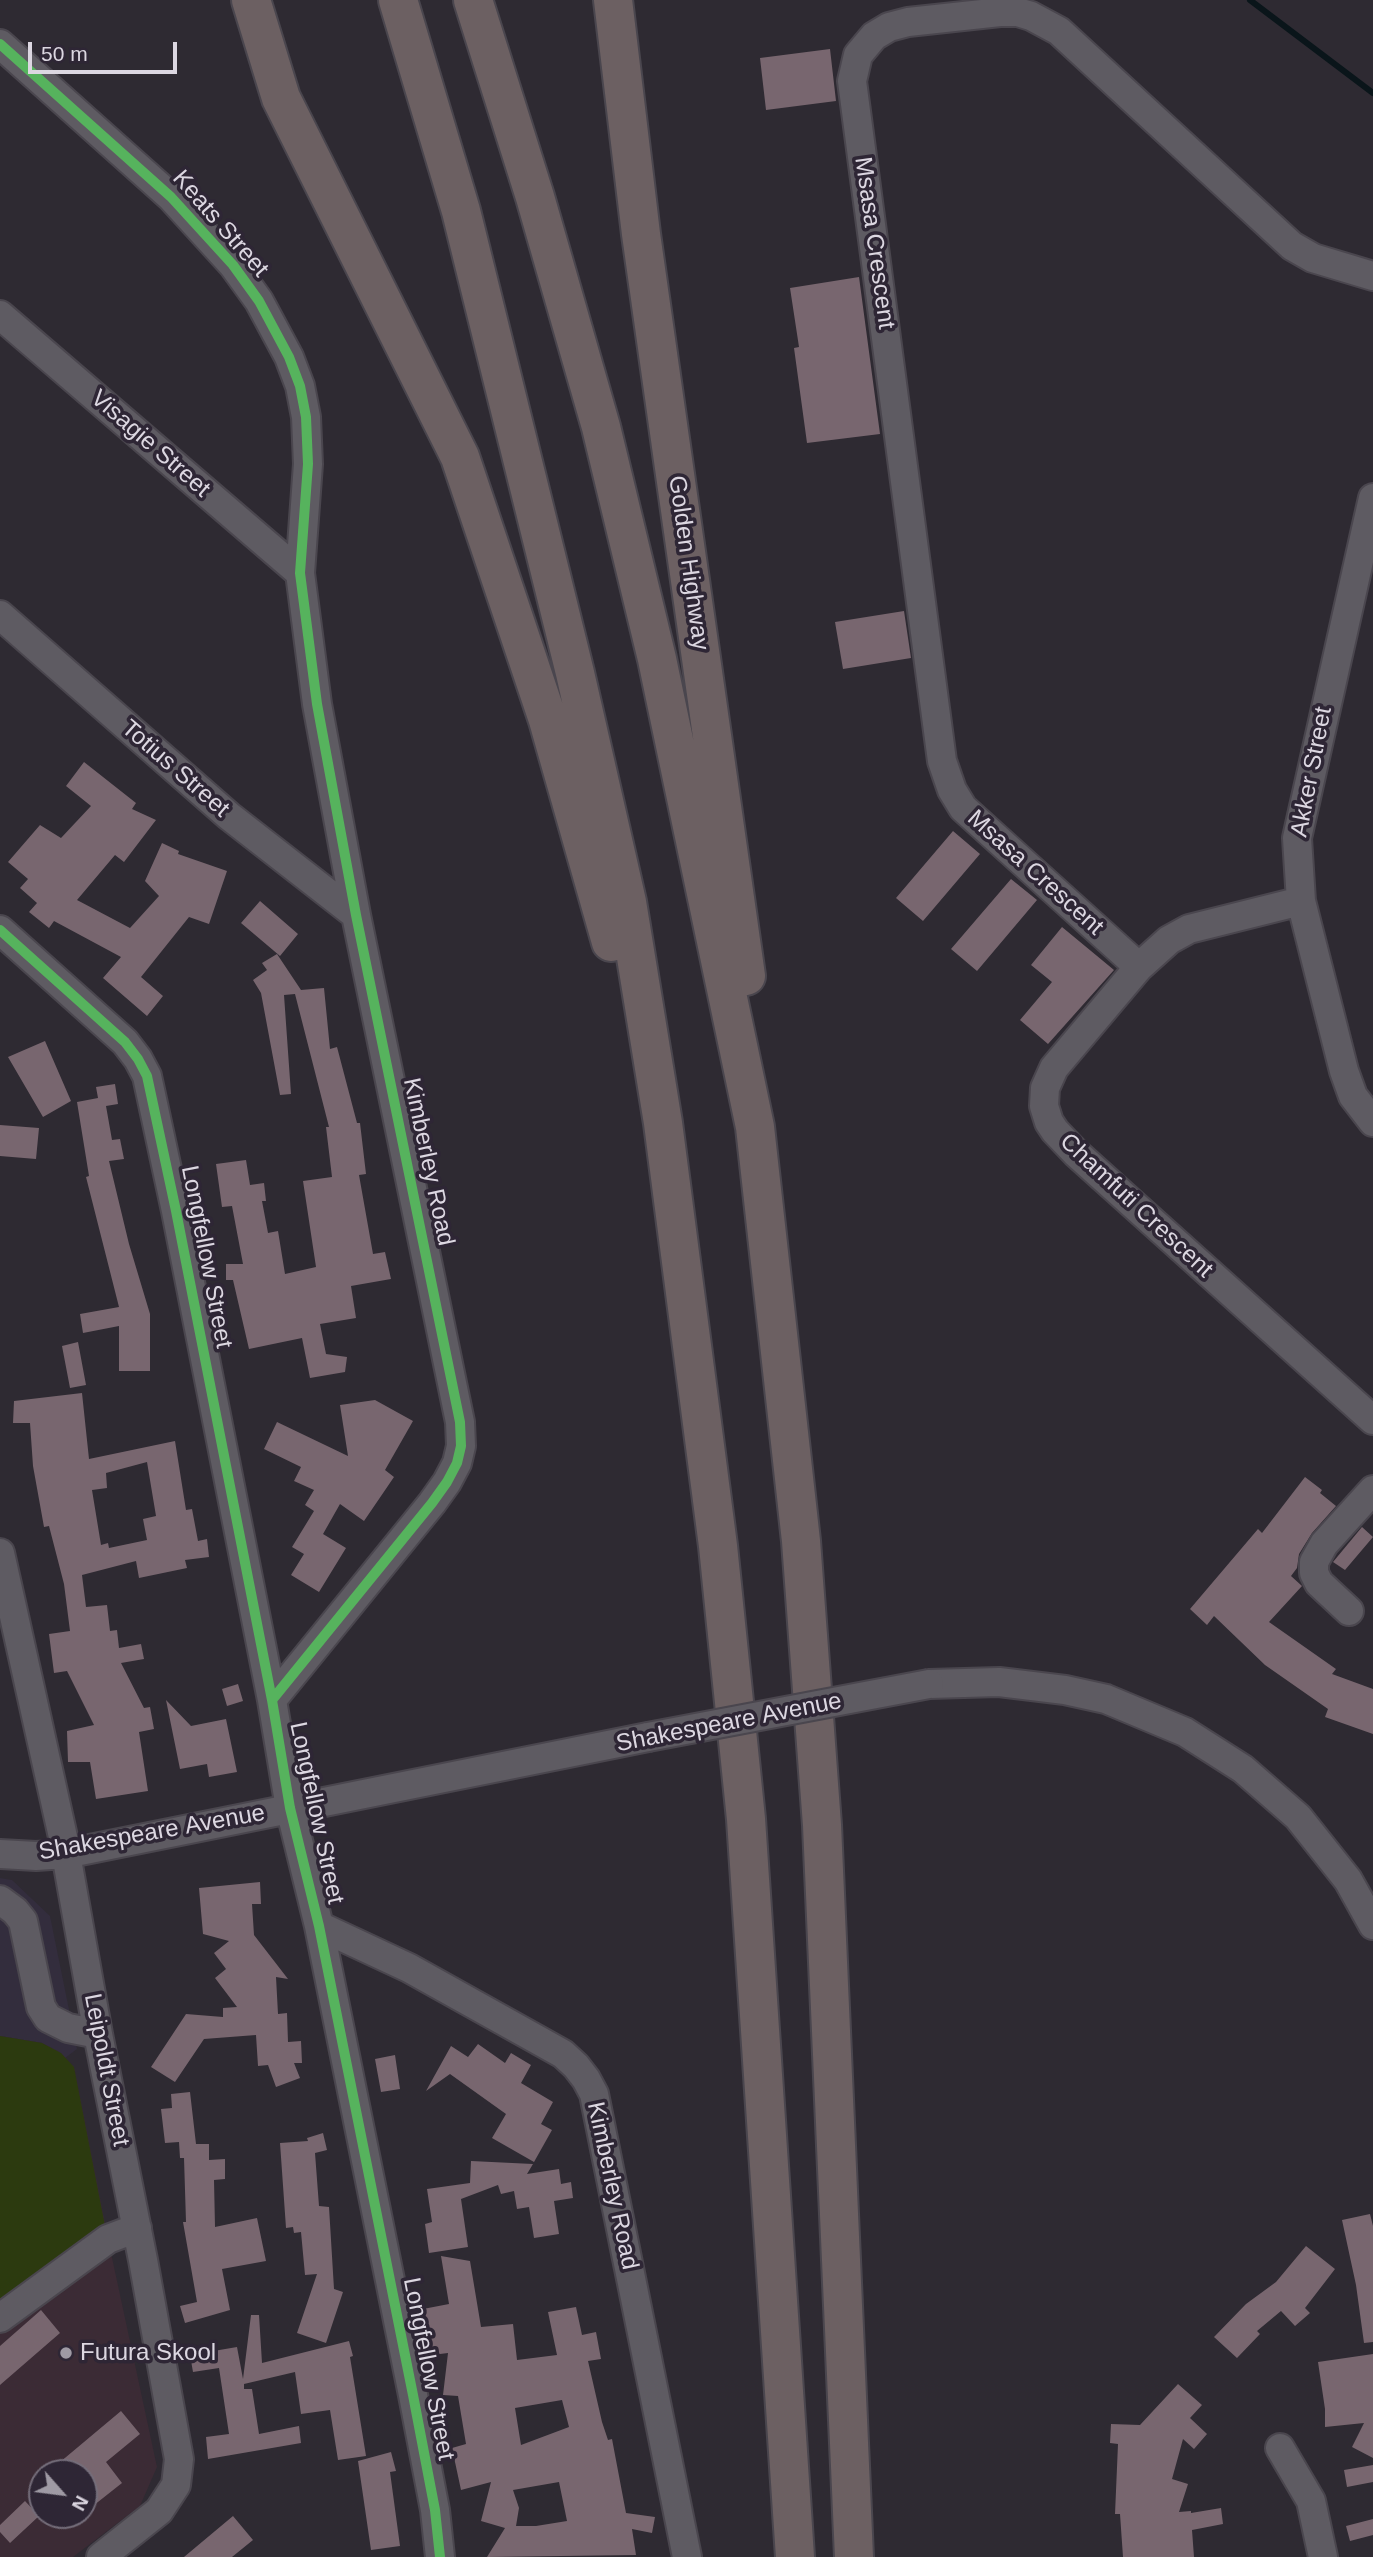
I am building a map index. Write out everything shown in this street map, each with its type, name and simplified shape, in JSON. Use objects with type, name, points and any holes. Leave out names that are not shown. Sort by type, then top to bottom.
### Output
[{"type":"highway","points":[[251,0],[281,98],[460,457],[548,720],[663,1123]]},
{"type":"highway","points":[[398,0],[461,211],[575,673],[627,902],[663,1123],[718,1546],[744,1806],[795,2557]]},
{"type":"highway","points":[[473,0],[535,197],[601,427],[657,659],[755,1127],[801,1541],[821,1812],[854,2557]]},
{"type":"highway","name":"Golden Highway","points":[[613,0],[641,234],[746,965],[755,1127]]},
{"type":"street","name":"Msasa Crescent","points":[[1139,967],[963,808],[952,790],[946,771],[852,81],[858,55],[874,36],[889,27],[908,22],[1000,12],[1018,12],[1031,16],[1059,31],[1292,246],[1313,258],[1373,276]]},
{"type":"street","name":"Keats Street","points":[[0,44],[171,197],[233,265],[259,301],[289,356],[300,386],[306,417],[308,464],[300,573]]},
{"type":"street","name":"Visagie Street","points":[[0,315],[300,573]]},
{"type":"street","name":"Akker Street","points":[[1373,498],[1297,838],[1301,901],[1348,1085],[1358,1104],[1373,1122]]},
{"type":"street","name":"Kimberley Road","points":[[272,1700],[432,1503],[452,1473],[461,1446],[460,1422],[356,915],[317,704],[300,573]]},
{"type":"street","name":"Totius Street","points":[[0,615],[229,816],[356,915]]},
{"type":"street","name":"Chamfuti Crescent","points":[[1301,901],[1189,929],[1170,940],[1139,967],[1054,1068],[1048,1078],[1044,1106],[1049,1122],[1076,1153],[1373,1420]]},
{"type":"street","name":"Longfellow Street","points":[[0,930],[125,1042],[147,1076],[272,1700],[289,1808],[319,1926],[413,2395],[435,2510],[440,2557]]},
{"type":"street","points":[[1349,1611],[1319,1583],[1314,1573],[1314,1562],[1324,1544],[1373,1490]]},
{"type":"street","name":"Leipoldt Street","points":[[0,1553],[64,1837],[98,2034],[177,2438],[179,2473],[170,2497],[159,2511],[101,2557]]},
{"type":"street","name":"Shakespeare Avenue","points":[[0,1854],[65,1854],[929,1684],[992,1681],[1065,1690],[1117,1703],[1194,1736],[1243,1769],[1298,1817],[1348,1880],[1373,1925]]},
{"type":"street","points":[[0,1900],[23,1921],[41,2007],[48,2018],[68,2028],[98,2034]]},
{"type":"street","name":"Kimberley Road","points":[[319,1926],[410,1968],[563,2054],[586,2079],[594,2094],[687,2557]]},
{"type":"street","points":[[0,2318],[107,2239],[137,2228]]},
{"type":"street","points":[[1280,2448],[1311,2501],[1323,2557]]},
{"type":"shaded area","points":[[0,1878],[12,1880],[50,1916],[77,2049],[65,2058],[42,2043],[0,2036]]},
{"type":"shaded area","name":"Futura Skool","points":[[0,2036],[42,2043],[61,2053],[74,2067],[157,2467],[140,2506],[73,2557],[0,2557]]},
{"type":"green space","points":[[0,2036],[42,2043],[61,2053],[74,2067],[106,2231],[0,2308]]},
{"type":"building","points":[[830,49],[836,101],[766,110],[760,58]]},
{"type":"building","points":[[859,277],[880,434],[807,443],[794,348],[799,347],[790,288]]},
{"type":"building","points":[[904,611],[911,658],[843,669],[835,622]]},
{"type":"building","points":[[84,762],[136,803],[132,809],[156,820],[124,862],[115,855],[77,900],[130,928],[159,896],[145,881],[162,843],[179,851],[178,854],[227,871],[209,924],[189,917],[141,977],[163,996],[147,1016],[103,978],[121,957],[54,921],[49,928],[29,912],[37,903],[20,888],[28,879],[8,862],[40,825],[61,838],[91,806],[66,786]]},
{"type":"building","points":[[953,831],[980,854],[923,921],[896,898]]},
{"type":"building","points":[[1011,879],[1037,900],[977,971],[951,949]]},
{"type":"building","points":[[260,901],[298,934],[280,956],[241,923]]},
{"type":"building","points":[[1062,927],[1114,970],[1048,1044],[1020,1020],[1052,982],[1031,965]]},
{"type":"building","points":[[277,954],[301,990],[324,988],[330,1049],[337,1047],[357,1123],[360,1123],[366,1174],[359,1175],[373,1254],[385,1252],[391,1279],[351,1286],[356,1318],[320,1324],[326,1354],[347,1357],[345,1372],[310,1378],[302,1338],[249,1349],[233,1280],[226,1280],[226,1264],[243,1264],[232,1206],[222,1207],[216,1164],[246,1160],[250,1185],[264,1183],[266,1201],[262,1201],[268,1233],[278,1231],[285,1274],[316,1267],[303,1181],[332,1177],[326,1127],[329,1127],[295,994],[284,995],[291,1094],[280,1095],[261,993],[253,980],[267,970],[262,963]]},
{"type":"building","points":[[45,1041],[71,1101],[43,1117],[8,1057]]},
{"type":"building","points":[[115,1084],[118,1104],[106,1106],[112,1140],[120,1139],[124,1159],[109,1161],[129,1244],[150,1314],[150,1371],[119,1371],[119,1326],[83,1333],[80,1314],[119,1307],[86,1177],[89,1176],[77,1102],[98,1098],[96,1087]]},
{"type":"building","points":[[0,1125],[39,1128],[36,1159],[0,1156]]},
{"type":"building","points":[[78,1342],[86,1385],[70,1388],[62,1346]]},
{"type":"building","points":[[82,1393],[89,1459],[175,1441],[186,1510],[192,1509],[198,1541],[207,1539],[209,1557],[185,1560],[187,1568],[139,1578],[136,1561],[82,1575],[86,1607],[107,1605],[110,1631],[117,1630],[119,1648],[141,1644],[144,1659],[121,1663],[144,1708],[150,1707],[154,1729],[139,1732],[148,1791],[96,1799],[90,1762],[68,1762],[67,1731],[94,1725],[67,1671],[54,1673],[49,1634],[70,1631],[64,1584],[49,1526],[44,1527],[33,1466],[30,1423],[13,1423],[14,1401]],"holes":[[[147,1462],[156,1516],[143,1519],[147,1540],[109,1548],[108,1543],[101,1545],[92,1490],[107,1488],[106,1473]]]},
{"type":"building","points":[[375,1400],[413,1421],[385,1470],[394,1477],[364,1521],[340,1504],[323,1534],[346,1548],[319,1592],[291,1575],[304,1554],[292,1547],[314,1511],[305,1505],[314,1490],[294,1481],[301,1467],[264,1449],[277,1422],[348,1456],[340,1405]]},
{"type":"building","points":[[1305,1477],[1322,1490],[1320,1493],[1336,1506],[1312,1533],[1299,1554],[1297,1568],[1291,1576],[1302,1586],[1269,1622],[1336,1669],[1332,1674],[1373,1689],[1373,1734],[1325,1717],[1328,1709],[1265,1665],[1214,1616],[1207,1625],[1190,1609],[1258,1529],[1262,1533]]},
{"type":"building","points":[[1362,1527],[1373,1537],[1345,1570],[1333,1562]]},
{"type":"building","points":[[238,1684],[243,1701],[227,1706],[222,1689]]},
{"type":"building","points":[[166,1700],[191,1726],[226,1719],[237,1772],[209,1777],[207,1764],[180,1769]]},
{"type":"building","points":[[260,1882],[261,1904],[252,1904],[254,1935],[288,1979],[276,1977],[278,2014],[287,2013],[288,2042],[301,2041],[302,2063],[294,2063],[300,2078],[276,2087],[268,2065],[258,2066],[256,2035],[204,2039],[175,2082],[151,2067],[186,2014],[223,2017],[223,2008],[237,2007],[215,1978],[226,1969],[214,1953],[229,1941],[203,1934],[199,1888]]},
{"type":"building","points":[[478,2044],[505,2063],[511,2053],[531,2065],[521,2083],[553,2102],[541,2124],[552,2130],[534,2162],[492,2138],[506,2114],[450,2074],[426,2091],[451,2046],[468,2057]]},
{"type":"building","points":[[395,2055],[400,2089],[381,2092],[375,2059]]},
{"type":"building","points":[[190,2092],[196,2144],[209,2144],[209,2160],[225,2159],[225,2179],[214,2180],[215,2227],[257,2218],[266,2261],[222,2269],[230,2310],[185,2323],[180,2306],[197,2302],[183,2222],[186,2222],[184,2158],[180,2158],[179,2142],[165,2143],[161,2109],[172,2108],[171,2094]]},
{"type":"building","points":[[323,2133],[327,2150],[315,2153],[319,2206],[329,2207],[334,2289],[343,2292],[326,2343],[297,2333],[317,2274],[305,2275],[301,2232],[294,2233],[293,2227],[286,2228],[280,2143],[308,2141],[307,2138]]},
{"type":"building","points":[[471,2161],[533,2164],[527,2174],[559,2169],[561,2184],[571,2182],[573,2198],[554,2201],[559,2234],[534,2238],[529,2207],[517,2209],[514,2191],[501,2194],[498,2185],[461,2199],[468,2247],[429,2253],[425,2224],[432,2222],[427,2189],[470,2183]]},
{"type":"building","points":[[1370,2214],[1373,2226],[1373,2342],[1364,2343],[1356,2285],[1342,2220]]},
{"type":"building","points":[[1306,2246],[1335,2269],[1305,2308],[1310,2313],[1295,2326],[1281,2311],[1257,2331],[1260,2334],[1237,2358],[1214,2337],[1246,2304],[1276,2282]]},
{"type":"building","points":[[441,2256],[470,2261],[481,2327],[513,2324],[517,2360],[557,2355],[548,2312],[576,2307],[582,2335],[596,2332],[601,2359],[588,2361],[602,2422],[608,2440],[612,2439],[626,2513],[655,2517],[652,2533],[632,2529],[636,2555],[487,2557],[505,2528],[481,2521],[491,2482],[461,2490],[452,2448],[466,2444],[458,2396],[443,2395],[448,2353],[432,2355],[423,2309],[449,2304]],"holes":[[[562,2400],[569,2427],[521,2445],[515,2408]],[[559,2482],[567,2521],[516,2526],[519,2508],[513,2490]]]},
{"type":"building","points":[[41,2310],[60,2333],[0,2385],[0,2346]]},
{"type":"building","points":[[251,2315],[259,2315],[262,2363],[349,2341],[366,2456],[338,2460],[330,2410],[301,2414],[295,2372],[244,2384],[244,2389],[252,2389],[259,2434],[299,2426],[301,2443],[208,2459],[206,2437],[229,2434],[219,2368],[193,2372],[190,2355],[237,2347],[243,2379]]},
{"type":"building","points":[[1373,2354],[1373,2458],[1352,2447],[1364,2423],[1325,2427],[1318,2362]]},
{"type":"building","points":[[1178,2384],[1202,2405],[1190,2418],[1207,2434],[1194,2449],[1183,2439],[1172,2479],[1188,2484],[1179,2512],[1191,2513],[1221,2508],[1223,2524],[1192,2530],[1194,2557],[1123,2557],[1120,2514],[1115,2514],[1118,2444],[1110,2443],[1111,2424],[1140,2425]]},
{"type":"building","points":[[121,2411],[140,2434],[106,2462],[122,2483],[98,2502],[98,2459],[64,2459]]},
{"type":"building","points":[[391,2452],[396,2471],[390,2472],[400,2546],[371,2550],[358,2461]]},
{"type":"building","points":[[1373,2465],[1373,2482],[1347,2487],[1344,2470]]},
{"type":"building","points":[[25,2501],[28,2504],[28,2526],[10,2543],[0,2532],[0,2525]]},
{"type":"building","points":[[233,2516],[253,2540],[232,2557],[184,2557]]},
{"type":"building","points":[[1373,2519],[1373,2535],[1350,2541],[1346,2526]]},
{"type":"waterway","points":[[1250,0],[1373,93]]},
{"type":"cycle path","points":[[0,44],[171,197],[233,265],[259,301],[289,357],[300,386],[306,417],[308,464],[300,573],[317,704],[356,915],[460,1422],[461,1446],[457,1463],[432,1503],[272,1700]]},
{"type":"cycle path","points":[[0,930],[125,1042],[147,1076],[272,1700],[290,1808],[319,1926],[413,2395],[435,2510],[440,2557]]},
{"type":"place","name":"Futura Skool","points":[[66,2353]]}]
